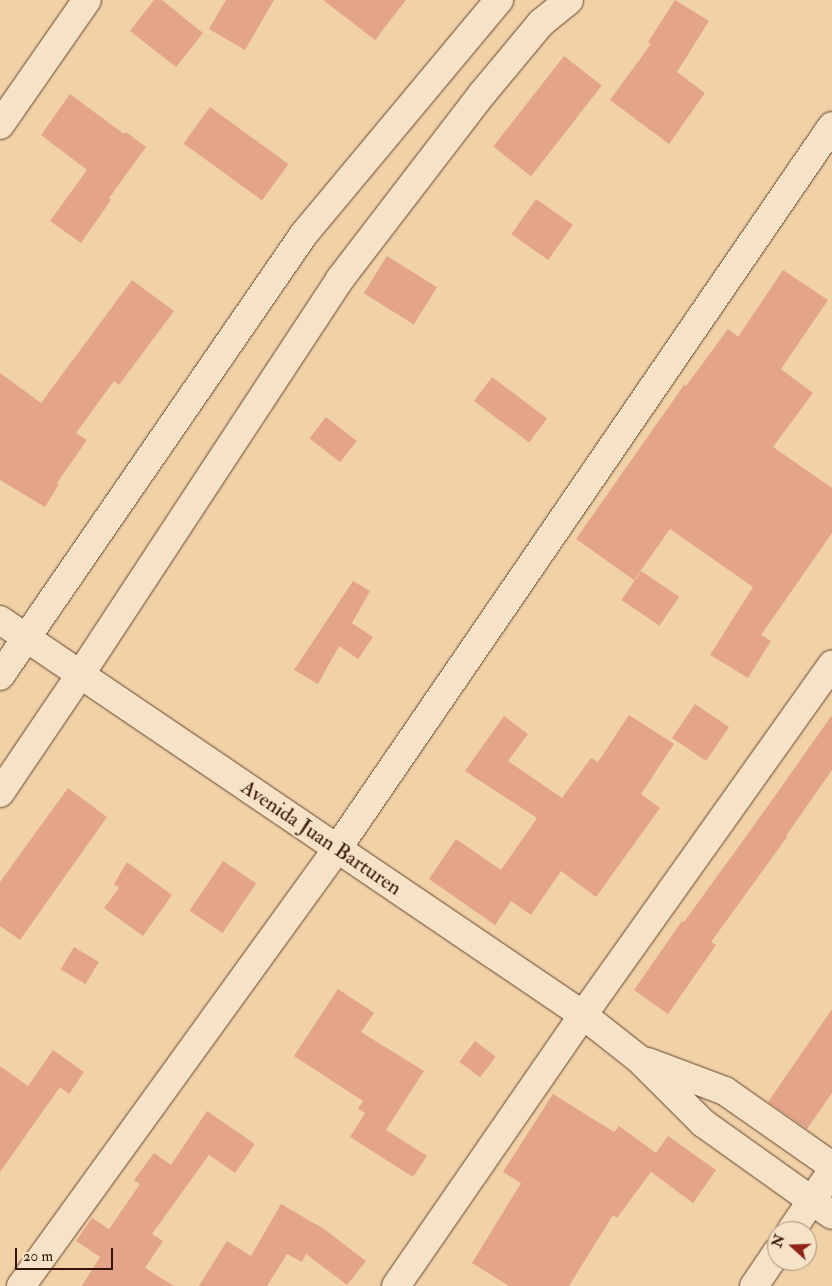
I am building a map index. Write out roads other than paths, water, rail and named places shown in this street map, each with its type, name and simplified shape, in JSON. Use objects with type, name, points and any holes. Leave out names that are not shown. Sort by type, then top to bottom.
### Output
[{"type":"street","points":[[0,125],[88,0]]},
{"type":"street","points":[[0,676],[304,234],[499,0]]},
{"type":"street","points":[[0,793],[340,280],[482,94],[542,22],[569,0]]},
{"type":"street","points":[[21,1286],[336,849],[832,126]]},
{"type":"street","name":"Avenida Juan Barturen","points":[[0,620],[583,1015],[639,1059],[703,1123],[822,1208]]},
{"type":"street","points":[[396,1286],[583,1015],[832,665]]},
{"type":"street","name":"Avenida Juan Barturen","points":[[639,1059],[725,1091],[832,1166]]},
{"type":"street","points":[[804,1221],[822,1208],[832,1171]]},
{"type":"street","points":[[754,1286],[767,1267]]}]
